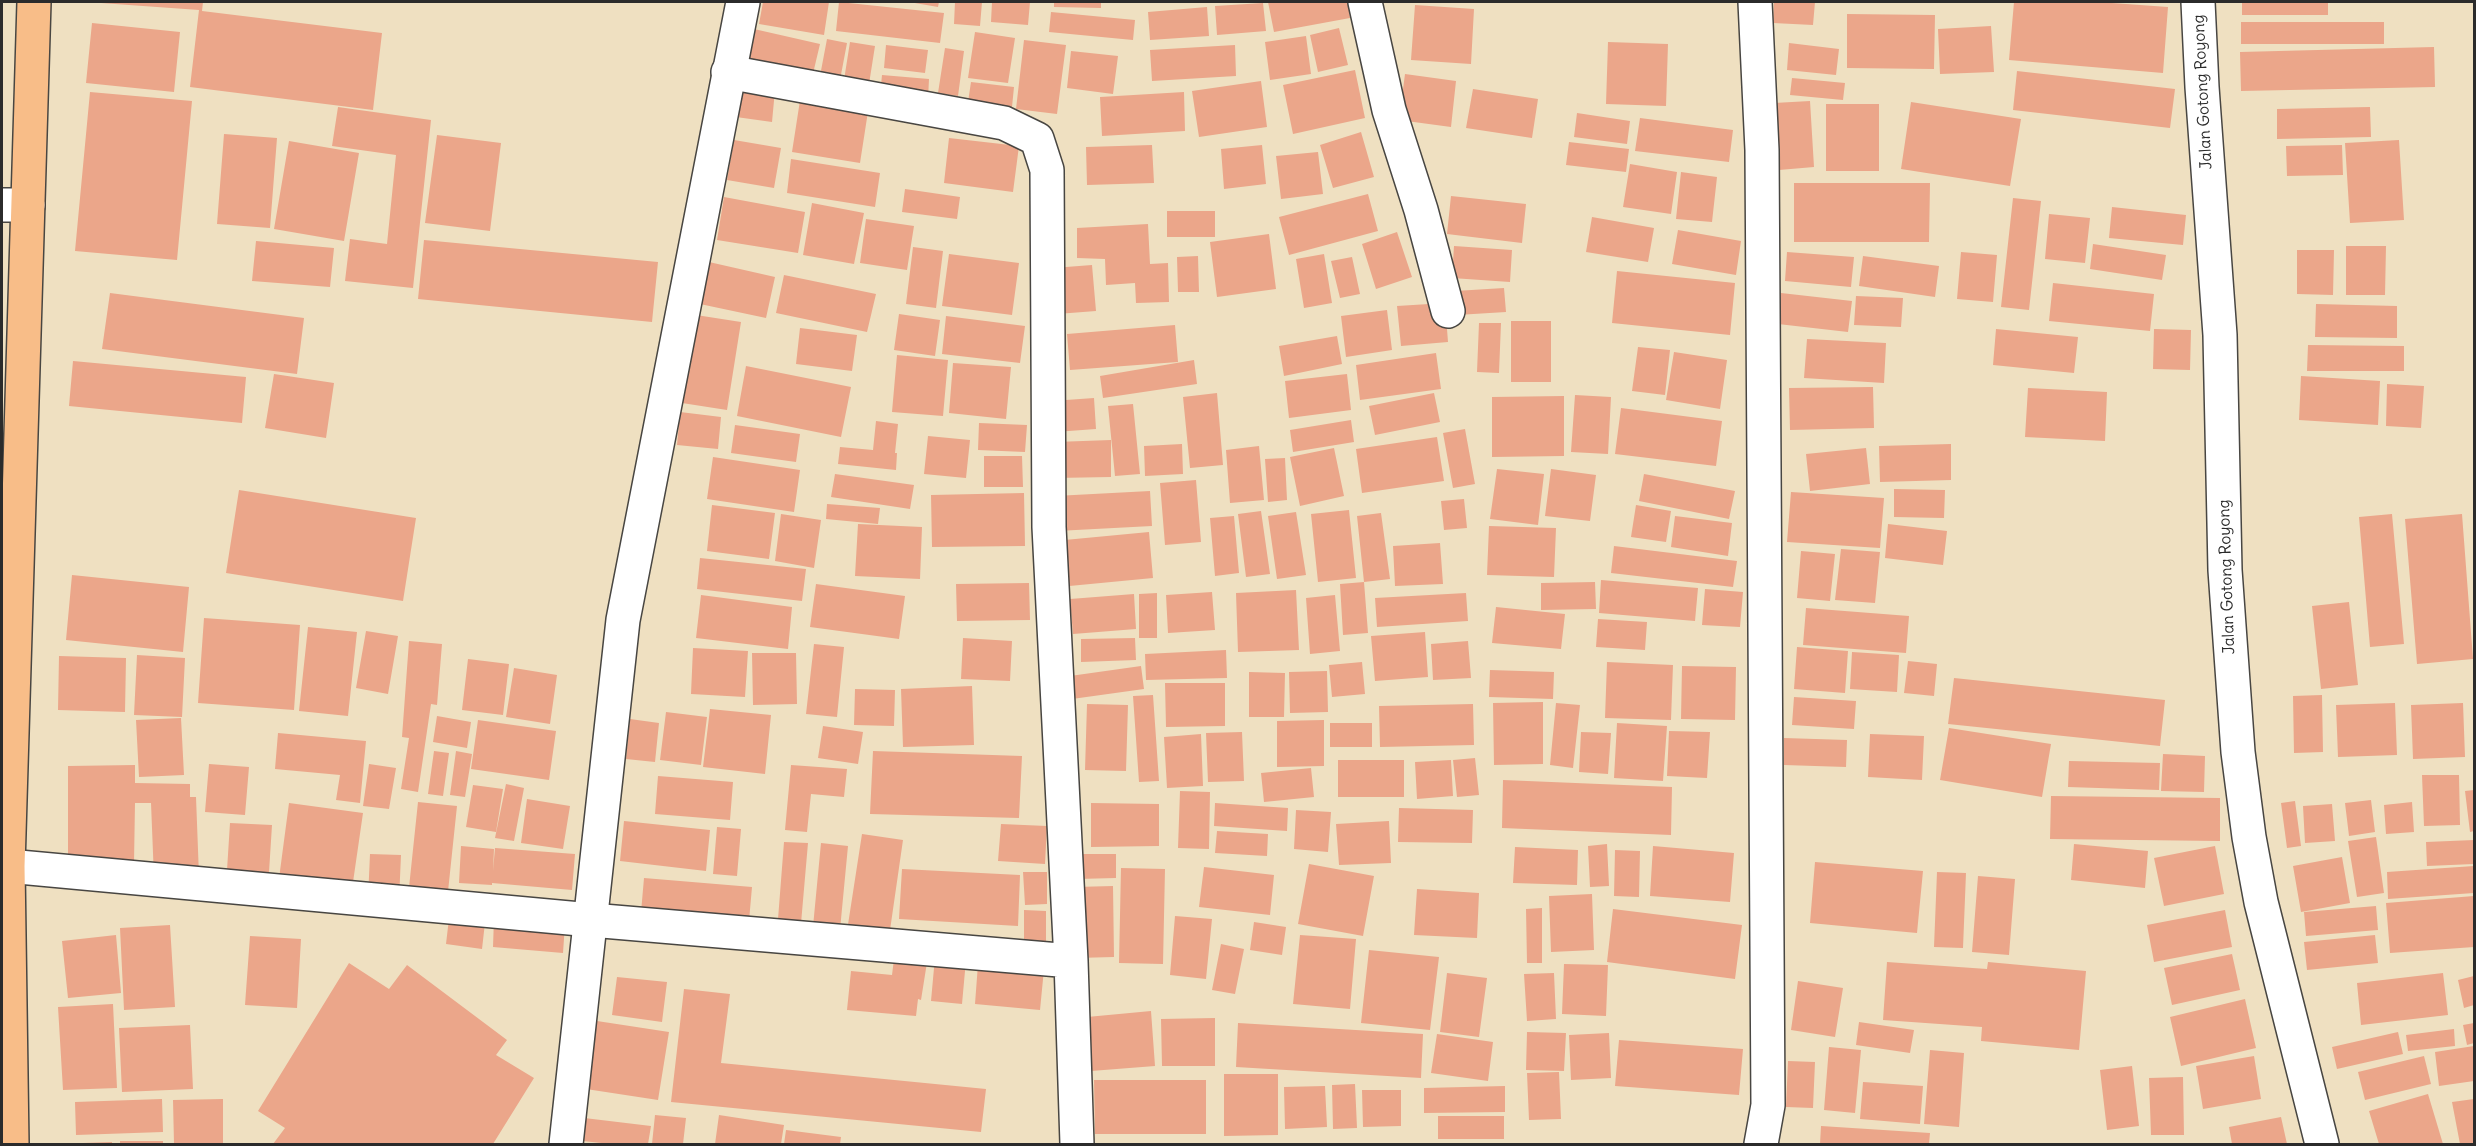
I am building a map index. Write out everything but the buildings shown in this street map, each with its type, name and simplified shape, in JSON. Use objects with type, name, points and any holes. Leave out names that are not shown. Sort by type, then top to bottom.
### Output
[{"type":"highway","points":[[12,1144],[5,868],[14,205],[34,2]]},
{"type":"street","points":[[566,1144],[591,921],[606,758],[623,620],[743,2]]},
{"type":"street","points":[[1365,2],[1389,110],[1421,210],[1448,311]]},
{"type":"street","points":[[1755,2],[1762,150],[1768,1105],[1761,1144]]},
{"type":"street","name":"Jalan Gotong Royong","points":[[2199,2],[2202,87],[2220,335],[2225,570],[2238,752],[2249,837],[2261,902],[2322,1144]]},
{"type":"street","points":[[728,72],[1004,123],[1037,139],[1047,170],[1049,526],[1071,961],[1077,1144]]},
{"type":"street","points":[[5,868],[591,921],[1071,961]]}]
